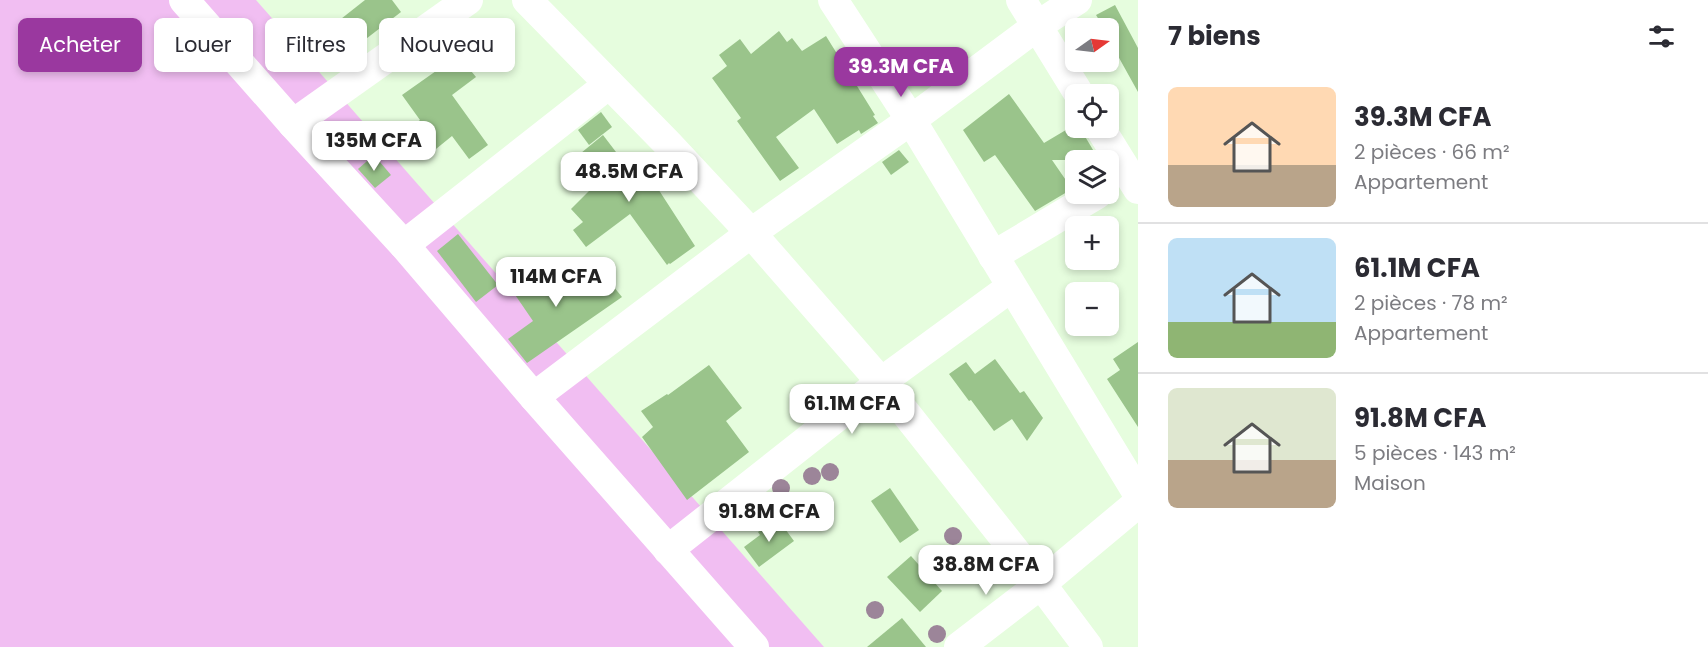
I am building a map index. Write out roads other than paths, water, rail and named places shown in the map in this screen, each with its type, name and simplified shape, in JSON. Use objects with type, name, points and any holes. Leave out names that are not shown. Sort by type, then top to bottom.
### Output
[{"type":"street","points":[[184,0],[404,245],[754,647]]},
{"type":"street","points":[[293,124],[433,9],[468,0]]},
{"type":"street","points":[[527,0],[668,144],[751,233],[881,382],[1088,647]]},
{"type":"street","points":[[832,0],[911,120],[1138,494]]},
{"type":"street","points":[[1021,0],[1074,84]]},
{"type":"street","points":[[534,397],[751,233],[1077,0]]},
{"type":"street","points":[[404,245],[609,84]]},
{"type":"street","points":[[1105,138],[1128,179]]},
{"type":"street","points":[[993,256],[1080,204]]},
{"type":"street","points":[[668,550],[881,382],[1011,287]]},
{"type":"street","points":[[959,647],[1041,584],[1138,503]]}]
